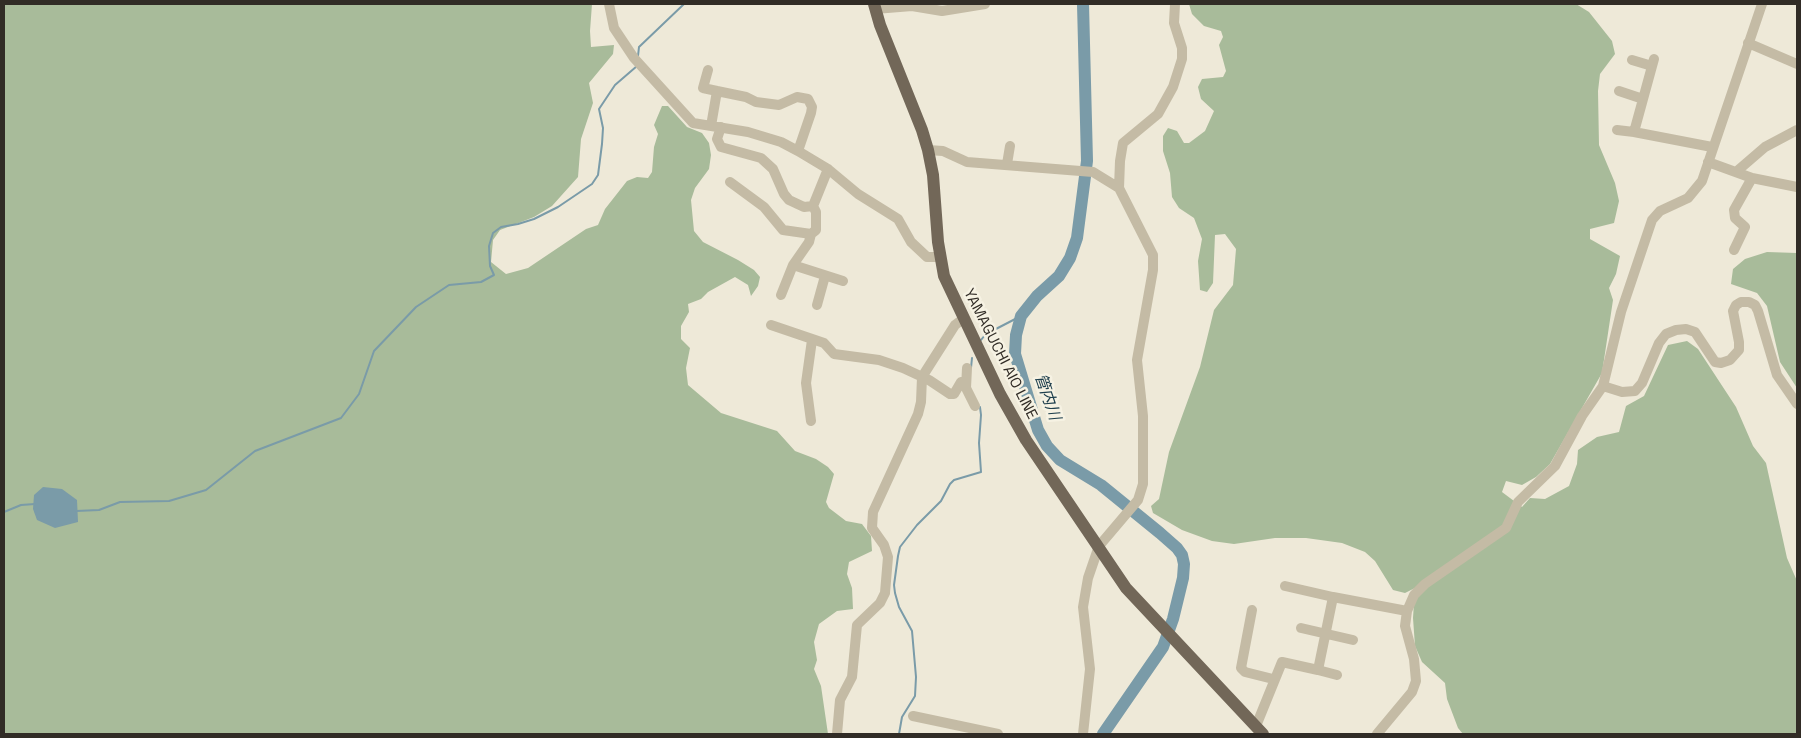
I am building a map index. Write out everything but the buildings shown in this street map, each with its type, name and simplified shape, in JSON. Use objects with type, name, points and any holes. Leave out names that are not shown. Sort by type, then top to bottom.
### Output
[{"type":"main road","name":"YAMAGUCHI AIO LINE","points":[[875,7],[928,150],[933,175],[940,257],[944,276],[963,319],[1026,440],[1126,588],[1259,730]]},
{"type":"street","points":[[609,4],[614,28],[634,58],[693,122],[771,139],[798,151],[828,169],[858,194],[898,219],[918,250],[926,257],[940,257]]},
{"type":"street","points":[[875,7],[921,6],[942,12],[985,4]]},
{"type":"street","points":[[1083,734],[1090,669],[1083,606],[1090,569],[1099,546],[1141,495],[1143,484],[1143,416],[1137,360],[1154,270],[1152,255],[1119,188],[1120,161],[1123,142],[1158,114],[1173,87],[1179,69],[1182,48],[1174,23],[1175,4]]},
{"type":"street","points":[[1377,734],[1412,692],[1416,681],[1414,659],[1405,626],[1407,611],[1414,594],[1425,584],[1506,528],[1518,502],[1555,466],[1582,416],[1603,386],[1621,312],[1652,220],[1660,211],[1688,198],[1702,181],[1762,4]]},
{"type":"street","points":[[1748,43],[1797,64]]},
{"type":"street","points":[[1632,60],[1653,62],[1634,132]]},
{"type":"street","points":[[708,70],[703,88],[746,97],[756,102],[779,105],[797,97],[808,99],[812,107],[798,151]]},
{"type":"street","points":[[717,91],[716,127],[717,139],[721,147],[761,158],[773,169],[784,194],[789,200],[804,207],[813,206]]},
{"type":"street","points":[[1619,91],[1643,98]]},
{"type":"street","points":[[1617,130],[1712,147]]},
{"type":"street","points":[[1736,172],[1765,147],[1797,130]]},
{"type":"street","points":[[1008,164],[1010,146]]},
{"type":"street","points":[[928,150],[943,151],[967,162],[1093,172],[1119,188]]},
{"type":"street","points":[[1708,162],[1752,178],[1797,187]]},
{"type":"street","points":[[781,295],[793,265],[809,242],[811,234],[816,230],[816,212],[813,206],[828,169]]},
{"type":"street","points":[[1734,250],[1745,227],[1735,218],[1734,210],[1752,178]]},
{"type":"street","points":[[730,182],[764,207],[782,230],[811,234]]},
{"type":"street","points":[[793,265],[843,281]]},
{"type":"street","points":[[817,305],[825,276]]},
{"type":"street","points":[[1603,386],[1622,392],[1635,391],[1642,383],[1658,343],[1666,334],[1676,330],[1686,329],[1695,332],[1715,362],[1721,363],[1730,360],[1739,350],[1733,311],[1736,305],[1741,302],[1749,302],[1755,305],[1758,311],[1777,375],[1797,404]]},
{"type":"street","points":[[837,734],[840,700],[852,677],[857,626],[880,604],[885,593],[888,557],[884,545],[872,528],[873,512],[918,414],[921,402],[922,377],[955,325],[963,319]]},
{"type":"street","points":[[771,325],[824,343],[834,354],[879,360],[922,377],[950,394],[954,394],[961,382],[966,383]]},
{"type":"street","points":[[811,421],[806,384],[812,340]]},
{"type":"street","points":[[967,368],[966,383],[975,406]]},
{"type":"street","points":[[1285,586],[1407,611]]},
{"type":"street","points":[[1318,670],[1333,596]]},
{"type":"street","points":[[1252,610],[1241,668],[1245,672],[1274,679]]},
{"type":"street","points":[[1301,628],[1352,640]]},
{"type":"street","points":[[1259,730],[1274,679],[1282,662],[1337,675]]},
{"type":"street","points":[[914,716],[998,734]]},
{"type":"green space","points":[[4,4],[592,4],[591,47],[614,45],[613,54],[589,83],[593,103],[581,139],[578,177],[552,206],[534,217],[500,230],[493,240],[491,262],[506,274],[528,268],[586,229],[598,225],[605,209],[627,181],[637,177],[648,178],[652,172],[654,147],[658,134],[654,125],[662,106],[668,106],[687,127],[702,133],[709,143],[711,155],[709,169],[695,188],[691,200],[694,231],[703,242],[738,260],[754,270],[760,277],[758,286],[751,296],[748,285],[735,277],[708,292],[701,299],[688,304],[689,312],[681,326],[681,339],[690,348],[686,368],[688,385],[721,413],[777,431],[795,451],[816,459],[828,467],[834,474],[826,502],[829,508],[846,521],[862,524],[871,536],[872,551],[849,562],[847,574],[852,588],[853,609],[837,611],[819,624],[814,642],[817,660],[814,669],[821,686],[828,734],[4,734]]},
{"type":"green space","points":[[1189,4],[1576,4],[1589,12],[1612,41],[1615,54],[1600,74],[1598,91],[1599,145],[1615,183],[1619,201],[1614,223],[1590,229],[1590,239],[1620,256],[1616,274],[1609,288],[1613,300],[1602,373],[1550,464],[1536,477],[1522,485],[1506,481],[1502,492],[1522,507],[1530,498],[1545,499],[1569,486],[1577,464],[1578,450],[1597,437],[1619,432],[1626,406],[1644,396],[1668,345],[1687,341],[1698,349],[1736,407],[1753,446],[1766,463],[1787,558],[1797,581],[1797,734],[1463,734],[1458,728],[1447,699],[1445,683],[1422,662],[1415,646],[1413,618],[1415,588],[1405,593],[1393,590],[1375,561],[1365,552],[1342,543],[1306,538],[1275,538],[1234,544],[1212,541],[1182,530],[1153,513],[1151,506],[1159,499],[1169,452],[1200,367],[1214,310],[1233,285],[1236,249],[1225,234],[1215,235],[1213,283],[1207,292],[1200,290],[1198,261],[1202,239],[1194,218],[1179,208],[1172,197],[1170,173],[1163,151],[1163,136],[1168,128],[1177,131],[1184,143],[1189,143],[1205,131],[1214,111],[1201,99],[1198,87],[1202,79],[1223,77],[1226,71],[1219,45],[1223,37],[1221,31],[1204,26],[1192,14]]},
{"type":"green space","points":[[1767,252],[1797,253],[1797,388],[1780,362],[1767,306],[1757,293],[1731,284],[1733,269],[1745,259]]},
{"type":"water","points":[[43,487],[62,489],[77,500],[78,522],[55,528],[37,520],[33,509],[34,495]]},
{"type":"waterway","points":[[638,56],[639,47],[684,4]]},
{"type":"waterway","name":"管内川","points":[[1083,4],[1087,161],[1077,238],[1070,258],[1059,276],[1037,296],[1021,316],[1016,335],[1015,354],[1038,430],[1047,446],[1060,460],[1101,485],[1160,533],[1177,548],[1182,555],[1184,564],[1183,578],[1173,619],[1163,647],[1103,734]]},
{"type":"waterway","points":[[76,511],[99,510],[120,502],[169,501],[206,490],[255,451],[341,418],[359,394],[374,351],[416,307],[449,285],[481,282],[494,275],[490,266],[489,246],[493,233],[501,227],[534,219],[558,207],[592,184],[598,175],[602,144],[603,128],[599,109],[615,85],[637,66]]},
{"type":"waterway","points":[[992,331],[1021,316]]},
{"type":"waterway","points":[[981,340],[985,335]]},
{"type":"waterway","points":[[971,368],[972,358]]},
{"type":"waterway","points":[[899,734],[902,717],[915,696],[916,677],[912,631],[899,607],[894,585],[900,547],[917,525],[941,501],[954,480],[981,472],[979,443],[980,407]]},
{"type":"waterway","points":[[4,512],[21,505],[35,504]]}]
